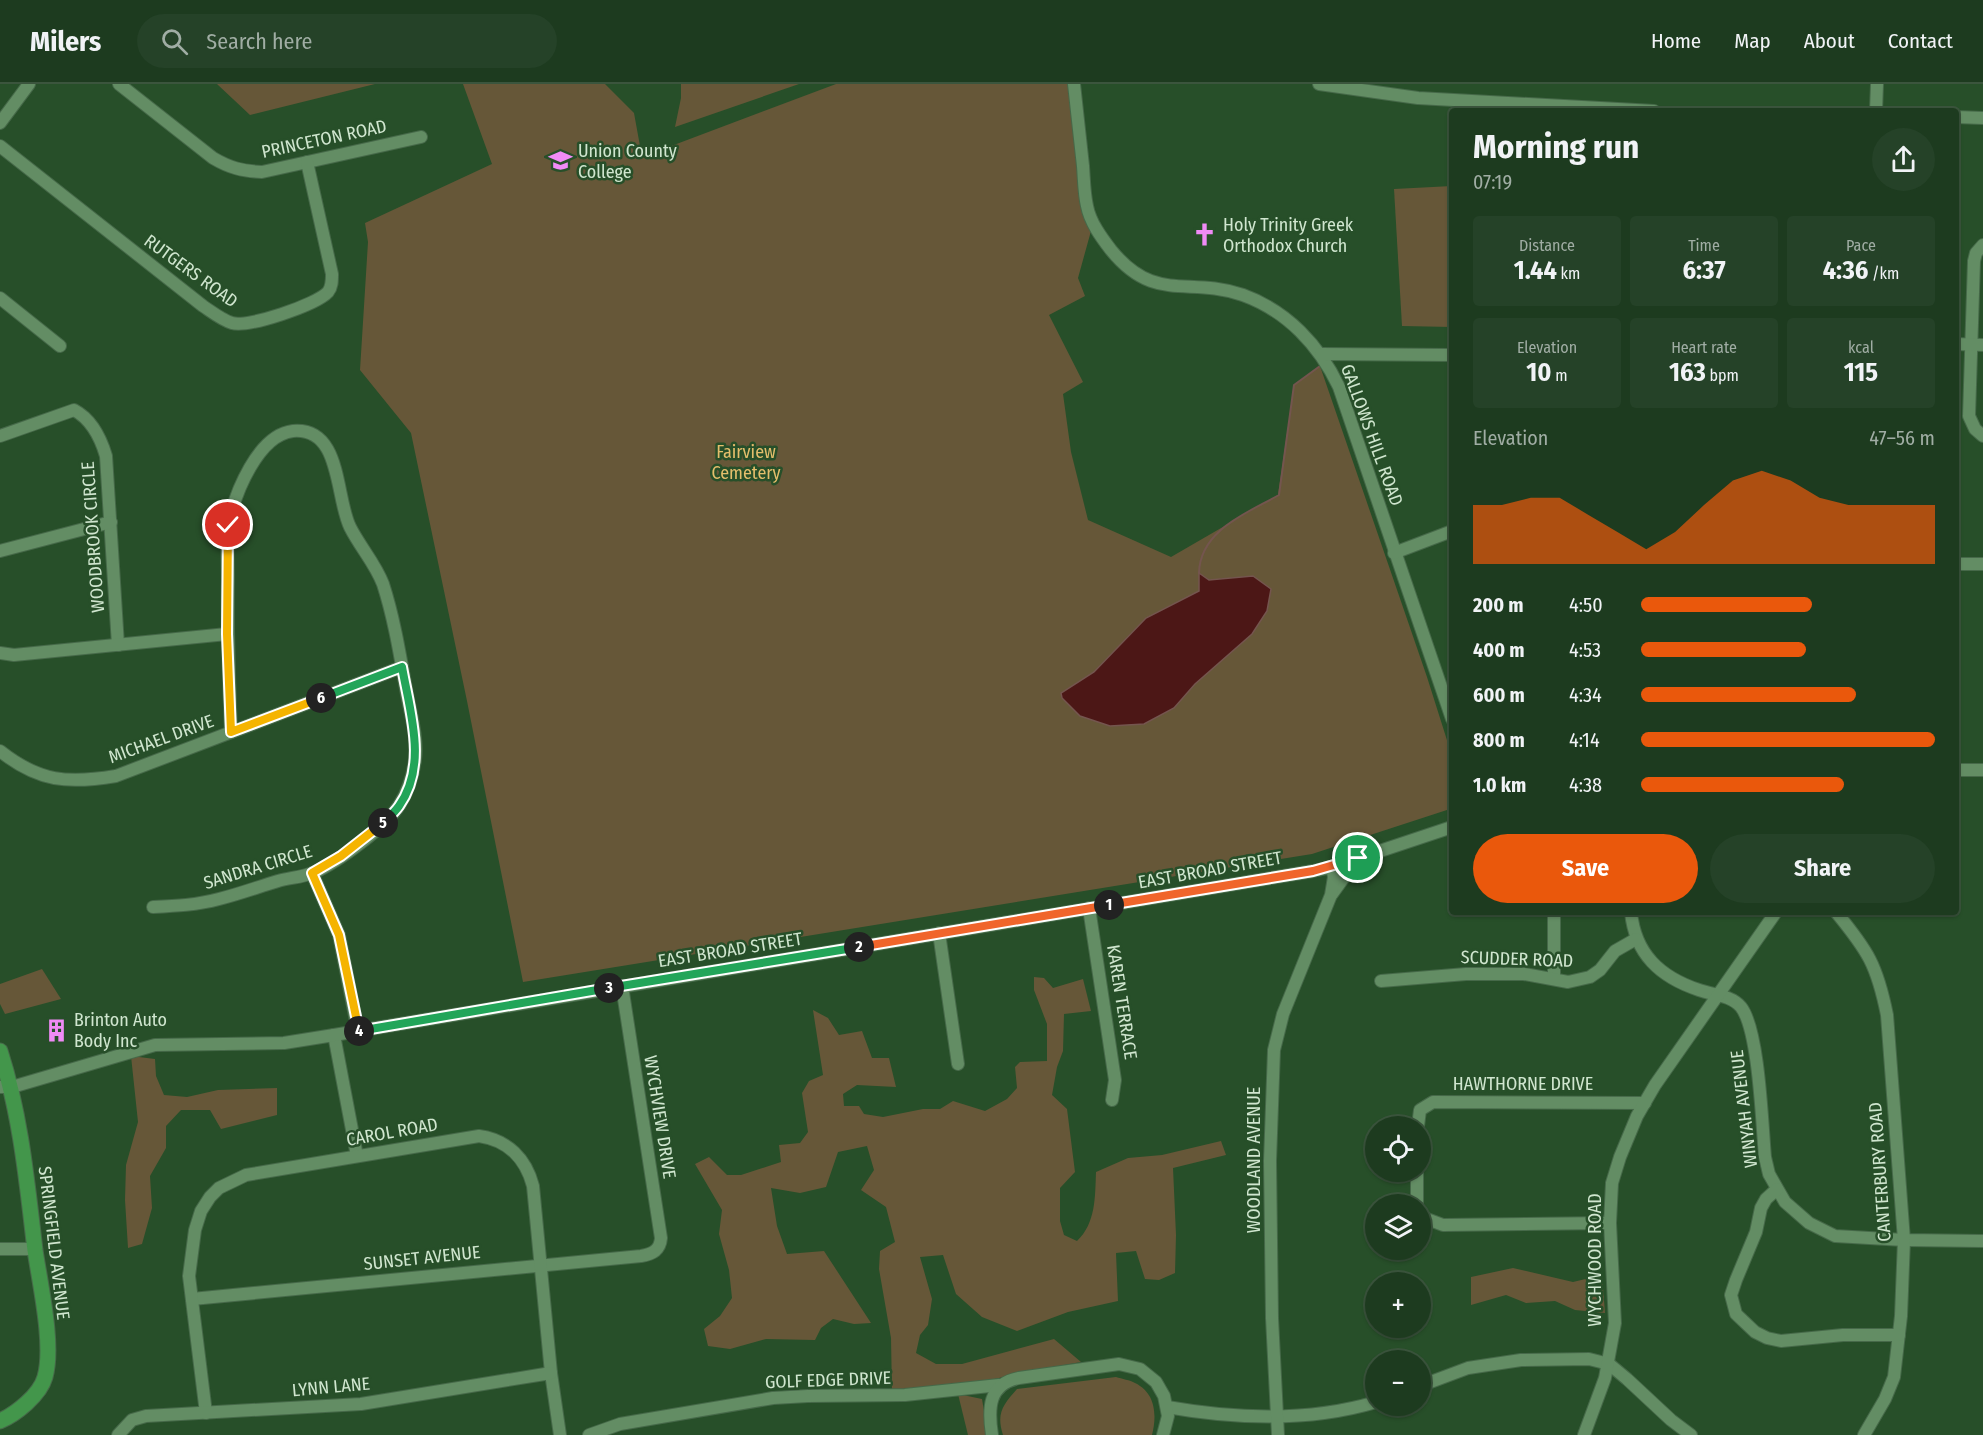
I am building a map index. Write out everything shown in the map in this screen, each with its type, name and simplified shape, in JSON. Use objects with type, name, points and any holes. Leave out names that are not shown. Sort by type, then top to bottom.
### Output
[{"type":"main road","name":"SPRINGFIELD AVENUE","points":[[0,1051],[4,1085],[30,1198],[46,1334],[45,1379],[30,1401],[10,1417],[0,1421]]},
{"type":"street","points":[[0,123],[29,84]]},
{"type":"street","name":"PRINCETON ROAD","points":[[119,84],[213,158],[230,168],[242,171],[262,172],[421,137]]},
{"type":"street","name":"GALLOWS HILL ROAD","points":[[1074,84],[1087,208],[1097,232],[1119,260],[1151,283],[1228,291],[1260,302],[1301,331],[1321,354],[1339,387],[1449,710]]},
{"type":"street","points":[[1319,84],[1418,98],[1600,108]]},
{"type":"street","points":[[1876,108],[1877,84]]},
{"type":"street","points":[[1959,117],[1983,118]]},
{"type":"street","name":"RUTGERS ROAD","points":[[0,146],[203,306],[232,323],[247,323],[297,309],[320,298],[332,286],[332,274],[307,162]]},
{"type":"street","points":[[1983,245],[1976,253],[1974,261],[1977,345],[1970,416],[1976,429],[1983,436]]},
{"type":"street","points":[[0,298],[60,346]]},
{"type":"street","points":[[1959,344],[1977,345]]},
{"type":"street","points":[[1321,354],[1449,356]]},
{"type":"street","name":"WOODBROOK CIRCLE","points":[[0,436],[74,410],[82,414],[102,443],[106,456],[118,645]]},
{"type":"street","name":"SANDRA CIRCLE","points":[[153,907],[218,900],[312,873],[341,856],[379,828],[399,807],[406,794],[415,760],[415,738],[402,667],[383,585],[372,560],[350,527],[342,505],[332,454],[323,441],[302,431],[279,436],[256,458],[245,475],[228,525],[227,634],[231,732]]},
{"type":"street","points":[[0,551],[111,522]]},
{"type":"street","points":[[1394,553],[1449,532]]},
{"type":"street","points":[[1959,564],[1983,564]]},
{"type":"street","points":[[0,653],[14,655],[227,634]]},
{"type":"street","name":"MICHAEL DRIVE","points":[[0,751],[28,770],[66,781],[89,781],[116,776],[402,667]]},
{"type":"street","points":[[1959,770],[1983,770]]},
{"type":"street","name":"EAST BROAD STREET","points":[[4,1085],[155,1045],[284,1042],[334,1035],[1332,867],[1449,828]]},
{"type":"street","name":"WOODLAND AVENUE","points":[[1331,895],[1358,858]]},
{"type":"street","name":"WOODLAND AVENUE","points":[[1278,1435],[1272,1318],[1270,1161],[1274,1050],[1293,986],[1331,895],[1334,877],[1332,867]]},
{"type":"street","points":[[312,873],[339,935],[358,1031]]},
{"type":"street","name":"KAREN TERRACE","points":[[1089,908],[1115,1080],[1112,1100]]},
{"type":"street","points":[[1554,915],[1554,978]]},
{"type":"street","points":[[1632,915],[1636,939]]},
{"type":"street","name":"WYCHWOOD ROAD","points":[[1584,1435],[1609,1364],[1615,1323],[1610,1223],[1612,1183],[1628,1133],[1645,1103],[1774,915]]},
{"type":"street","name":"CANTERBURY ROAD","points":[[1839,915],[1862,943],[1875,966],[1887,1015],[1904,1240],[1899,1335],[1894,1377],[1886,1399],[1864,1435]]},
{"type":"street","points":[[939,933],[958,1064]]},
{"type":"street","name":"SCUDDER ROAD","points":[[1381,981],[1466,974],[1524,974],[1568,982],[1590,977],[1600,970],[1615,951],[1636,939]]},
{"type":"street","name":"WINYAH AVENUE","points":[[1636,939],[1652,962],[1675,980],[1734,1000],[1742,1008],[1754,1037],[1765,1157],[1769,1174],[1785,1202],[1798,1214],[1821,1230],[1835,1236],[1983,1241]]},
{"type":"street","name":"WYCHVIEW DRIVE","points":[[622,986],[661,1238],[660,1246],[655,1252]]},
{"type":"street","points":[[334,1035],[357,1156]]},
{"type":"street","name":"HAWTHORNE DRIVE","points":[[1419,1116],[1420,1110],[1433,1102],[1645,1103]]},
{"type":"street","name":"CAROL ROAD","points":[[206,1413],[189,1276],[195,1230],[204,1204],[219,1188],[246,1175],[479,1136],[497,1140],[508,1146],[525,1164],[530,1174],[551,1373],[560,1435]]},
{"type":"street","points":[[1777,1189],[1766,1199],[1761,1208],[1756,1232],[1731,1295],[1736,1314],[1755,1332],[1781,1341],[1843,1335],[1899,1335]]},
{"type":"street","points":[[1431,1220],[1443,1225],[1610,1223]]},
{"type":"street","points":[[0,1249],[35,1249]]},
{"type":"street","name":"SUNSET AVENUE","points":[[192,1299],[641,1256],[655,1252]]},
{"type":"street","points":[[1431,1382],[1468,1368],[1521,1360],[1589,1359],[1609,1364],[1691,1435]]},
{"type":"street","name":"GOLF EDGE DRIVE","points":[[590,1435],[620,1424],[772,1398],[905,1395],[999,1385],[1018,1378],[1119,1364],[1130,1365],[1149,1375],[1159,1386],[1167,1407]]},
{"type":"street","name":"LYNN LANE","points":[[118,1435],[126,1424],[139,1418],[361,1404],[551,1373]]},
{"type":"street","points":[[992,1435],[992,1403],[999,1385]]},
{"type":"street","points":[[1163,1435],[1168,1416],[1167,1407],[1227,1414],[1278,1416],[1347,1410],[1365,1405]]},
{"type":"green space","points":[[217,84],[375,84],[250,115]]},
{"type":"green space","name":"Fairview Cemetery","points":[[463,84],[605,84],[634,113],[642,157],[836,84],[1069,84],[1080,198],[1091,231],[1078,278],[1085,296],[1049,315],[1083,382],[1063,394],[1071,452],[1088,520],[1171,557],[1278,495],[1294,385],[1320,366],[1449,747],[1449,809],[1312,854],[523,982],[411,433],[360,370],[368,242],[365,223],[492,164]],"holes":[[[1199,573],[1209,580],[1253,576],[1195,684],[1174,708],[1067,702],[1062,698],[1061,693],[1094,672],[1146,618],[1199,591]]]},
{"type":"green space","points":[[681,84],[799,84],[675,127],[681,98]]},
{"type":"green space","points":[[1449,186],[1449,327],[1402,326],[1394,189]]},
{"type":"green space","points":[[42,969],[61,999],[5,1014],[0,1004],[0,984]]},
{"type":"green space","points":[[1034,977],[1044,978],[1053,988],[1083,979],[1091,1011],[1064,1014],[1063,1051],[1057,1067],[1052,1095],[1067,1109],[1075,1172],[1060,1188],[1060,1221],[1064,1235],[1077,1241],[1088,1226],[1093,1209],[1096,1172],[1128,1158],[1162,1155],[1221,1141],[1226,1155],[1173,1168],[1175,1273],[1159,1280],[1145,1279],[1136,1251],[1116,1253],[1118,1301],[1068,1312],[1017,1331],[982,1317],[956,1294],[943,1255],[920,1257],[932,1299],[928,1325],[920,1335],[916,1353],[936,1364],[962,1364],[1054,1339],[1081,1362],[963,1386],[892,1392],[891,1338],[879,1269],[880,1251],[895,1242],[886,1207],[861,1190],[874,1170],[867,1146],[838,1152],[826,1187],[800,1193],[771,1188],[777,1226],[787,1254],[824,1251],[871,1323],[854,1324],[833,1319],[821,1328],[815,1340],[766,1339],[730,1349],[708,1346],[704,1329],[720,1316],[732,1298],[729,1270],[719,1234],[722,1210],[695,1164],[709,1157],[727,1175],[741,1175],[781,1162],[779,1145],[800,1143],[808,1132],[802,1093],[809,1081],[823,1075],[813,1010],[828,1018],[839,1035],[862,1031],[872,1058],[889,1058],[896,1087],[857,1085],[843,1094],[844,1106],[859,1106],[864,1114],[883,1117],[923,1109],[940,1109],[953,1101],[985,1111],[1007,1099],[1017,1088],[1015,1067],[1020,1062],[1047,1061],[1047,1024],[1034,990]]},
{"type":"green space","points":[[131,1056],[155,1059],[156,1076],[164,1095],[187,1097],[218,1090],[277,1088],[277,1115],[221,1129],[210,1110],[181,1110],[166,1126],[166,1148],[150,1176],[152,1208],[142,1244],[128,1248],[125,1200],[126,1165],[138,1122]]},
{"type":"green space","points":[[1513,1268],[1573,1282],[1602,1275],[1605,1313],[1575,1310],[1555,1301],[1526,1303],[1506,1295],[1471,1305],[1471,1277]]},
{"type":"green space","points":[[1116,1377],[1142,1387],[1151,1399],[1154,1413],[1152,1435],[1003,1435],[1000,1421],[1002,1410],[1017,1389]]},
{"type":"green space","points":[[958,1394],[982,1399],[988,1435],[968,1435]]},
{"type":"shaded area","points":[[1199,573],[1209,580],[1253,576],[1271,589],[1267,611],[1252,634],[1195,684],[1174,708],[1144,724],[1110,726],[1080,716],[1062,698],[1061,693],[1094,672],[1146,618],[1199,591]]},
{"type":"waterway","points":[[1199,573],[1201,558],[1207,545],[1216,534],[1240,516],[1279,495],[1294,385],[1320,366]]},
{"type":"place","name":"Union County College","points":[[560,161]]},
{"type":"place","name":"Holy Trinity Greek Orthodox Church","points":[[1205,235]]},
{"type":"place","name":"Brinton Auto Body Inc","points":[[56,1030]]},
{"type":"route","points":[[228,525],[227,634],[231,732],[402,667],[415,738],[415,760],[406,794],[399,807],[379,828],[341,856],[312,873],[339,935],[347,964],[358,1031],[1313,871],[1358,858]]}]
